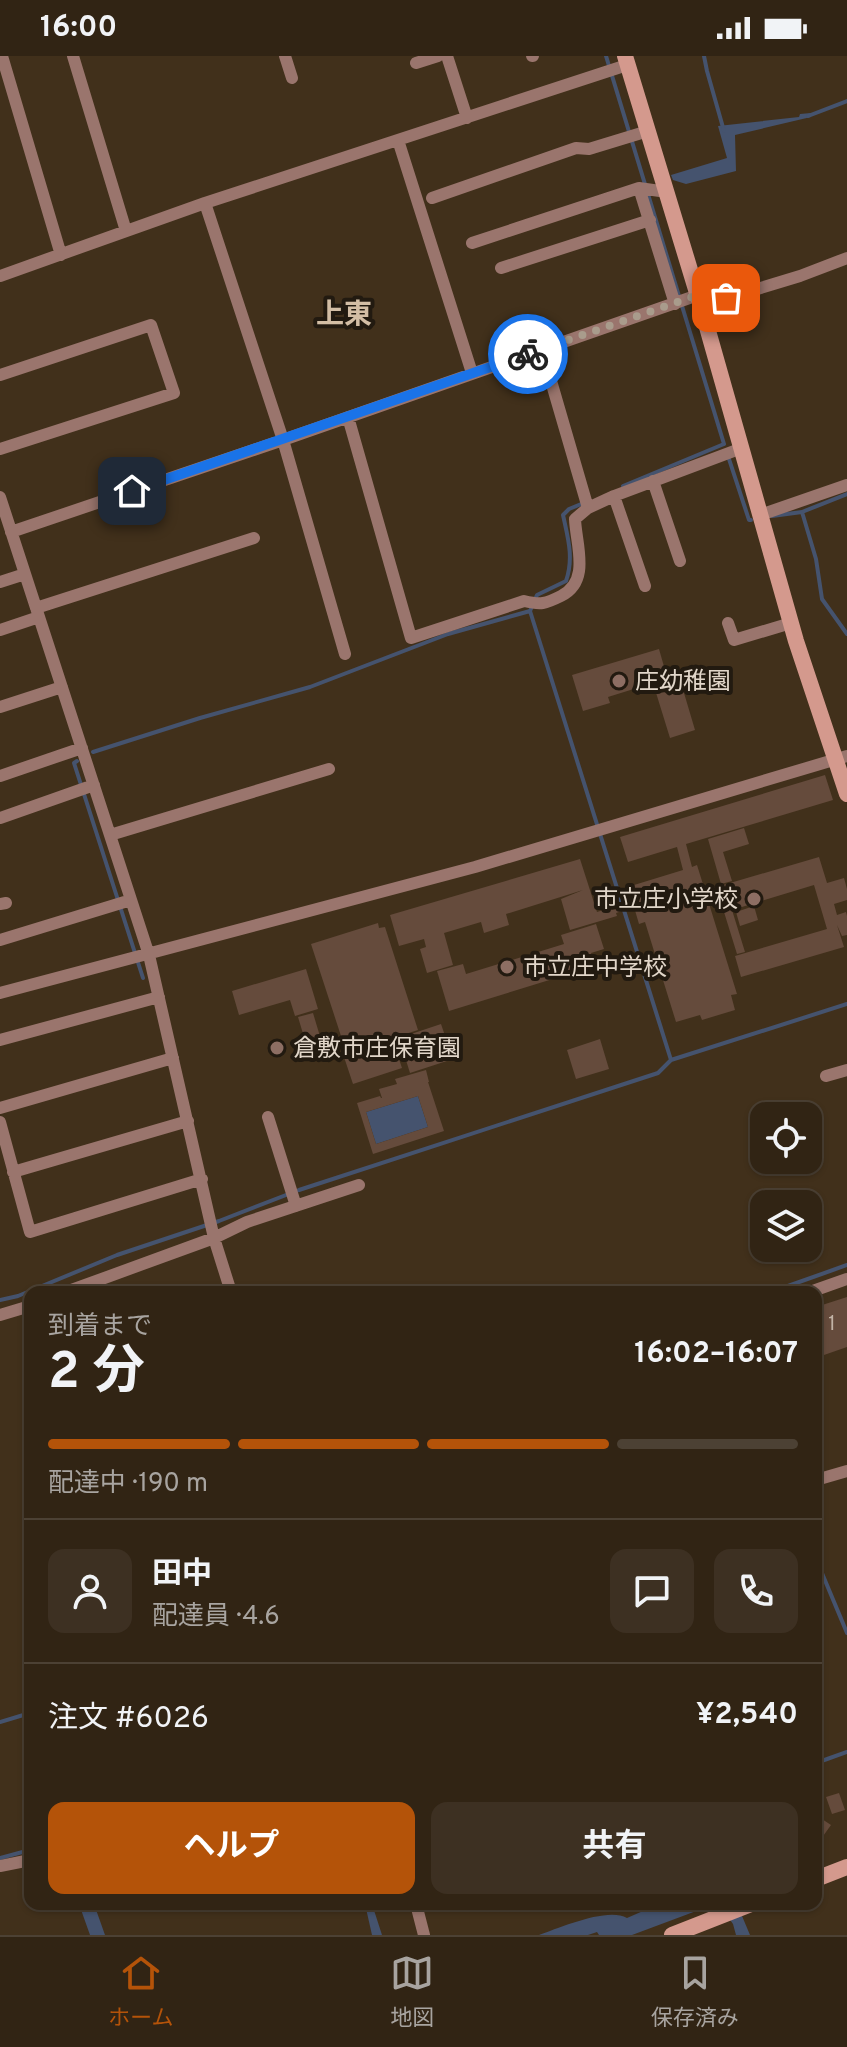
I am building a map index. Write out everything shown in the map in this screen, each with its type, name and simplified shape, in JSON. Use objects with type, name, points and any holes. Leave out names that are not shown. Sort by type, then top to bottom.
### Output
[{"type":"street","points":[[2,56],[61,255]]},
{"type":"street","points":[[73,56],[126,231]]},
{"type":"street","points":[[285,56],[292,78]]},
{"type":"street","points":[[416,63],[438,56]]},
{"type":"street","points":[[447,56],[467,118]]},
{"type":"street","points":[[0,276],[205,203],[618,66],[651,190],[688,302],[731,452],[760,515],[791,623],[841,758],[847,794]]},
{"type":"street","points":[[432,198],[576,148],[589,149],[636,135]]},
{"type":"street","points":[[398,140],[472,373]]},
{"type":"street","points":[[651,190],[650,220],[688,302]]},
{"type":"street","points":[[472,243],[651,190]]},
{"type":"street","points":[[205,203],[283,440],[345,654]]},
{"type":"street","points":[[501,268],[650,220]]},
{"type":"street","points":[[11,532],[688,302],[800,276],[847,258]]},
{"type":"street","points":[[0,375],[151,325],[174,393],[0,449]]},
{"type":"street","points":[[542,350],[587,504]]},
{"type":"street","points":[[348,417],[411,638],[524,601],[542,605],[569,592],[580,573],[575,519],[587,504],[731,452]]},
{"type":"street","points":[[653,481],[680,561]]},
{"type":"street","points":[[760,515],[847,485]]},
{"type":"street","points":[[614,496],[645,586]]},
{"type":"street","points":[[0,497],[82,748],[86,788],[110,835],[123,902],[141,957],[159,997],[213,1233],[229,1286]]},
{"type":"street","points":[[0,630],[38,612],[254,538]]},
{"type":"street","points":[[0,582],[25,574]]},
{"type":"street","points":[[728,623],[734,640],[791,623]]},
{"type":"street","points":[[0,707],[62,687]]},
{"type":"street","points":[[0,776],[82,748]]},
{"type":"street","points":[[0,993],[475,867],[841,758]]},
{"type":"street","points":[[110,835],[329,769]]},
{"type":"street","points":[[0,818],[86,788]]},
{"type":"street","points":[[0,940],[123,902]]},
{"type":"street","points":[[0,1040],[159,997]]},
{"type":"street","points":[[0,1108],[173,1058]]},
{"type":"street","points":[[826,1076],[847,1070]]},
{"type":"street","points":[[268,1117],[295,1203]]},
{"type":"street","points":[[13,1172],[188,1121]]},
{"type":"street","points":[[0,1122],[30,1232],[202,1179]]},
{"type":"street","points":[[81,1286],[295,1203],[359,1185]]},
{"type":"street","points":[[822,1288],[847,1279]]},
{"type":"street","points":[[0,1315],[24,1308]]},
{"type":"street","points":[[822,1478],[847,1471]]},
{"type":"street","points":[[0,1866],[24,1861]]},
{"type":"street","points":[[822,1877],[847,1867]]},
{"type":"street","points":[[418,1910],[424,1935]]},
{"type":"street","points":[[672,1935],[736,1910]]},
{"type":"water","points":[[811,113],[811,117],[735,135],[736,171],[686,184],[673,180],[671,175],[727,158],[718,126]]},
{"type":"water","points":[[418,1096],[428,1127],[376,1144],[366,1112]]},
{"type":"water","points":[[81,1910],[96,1910],[105,1935],[90,1935]]},
{"type":"water","points":[[366,1910],[374,1910],[382,1935],[372,1935]]},
{"type":"water","points":[[645,1910],[699,1910],[632,1935],[599,1935],[597,1932],[588,1935],[539,1935],[596,1917],[618,1915],[627,1918]]},
{"type":"water","points":[[723,1910],[740,1910],[750,1935],[736,1935]]},
{"type":"building","points":[[659,649],[665,670],[676,666],[695,730],[670,738],[653,683],[608,697],[610,703],[583,711],[572,675]]},
{"type":"building","points":[[825,775],[833,800],[686,844],[692,867],[697,865],[737,994],[731,995],[735,1010],[702,1020],[700,1015],[676,1022],[645,922],[639,924],[634,907],[616,913],[617,916],[570,930],[561,899],[583,890],[506,914],[509,925],[484,933],[481,922],[444,933],[453,965],[427,973],[420,949],[426,947],[424,939],[399,946],[390,915],[580,859],[597,912],[632,901],[637,897],[634,885],[683,870],[677,847],[628,862],[620,837]]},
{"type":"building","points":[[744,828],[749,844],[723,852],[732,881],[721,884],[708,839]]},
{"type":"building","points":[[819,857],[827,883],[844,878],[847,900],[834,904],[837,915],[846,912],[847,916],[847,935],[842,936],[837,925],[844,947],[741,977],[735,956],[827,929],[814,885],[732,910],[745,952],[737,954],[713,888]]},
{"type":"building","points":[[754,906],[758,920],[740,926],[736,912]]},
{"type":"building","points":[[378,923],[379,928],[385,927],[418,1030],[343,1054],[337,1037],[341,1036],[311,944]]},
{"type":"building","points":[[596,924],[604,949],[591,953],[595,966],[449,1011],[437,971],[463,964],[466,974],[564,944],[561,935]]},
{"type":"building","points":[[306,969],[318,1009],[295,1016],[290,1000],[239,1015],[232,991]]},
{"type":"building","points":[[313,1013],[325,1053],[310,1057],[298,1017]]},
{"type":"building","points":[[441,1024],[453,1059],[410,1073],[399,1038]]},
{"type":"building","points":[[600,1039],[609,1069],[576,1079],[567,1050]]},
{"type":"building","points":[[393,1041],[402,1068],[353,1084],[344,1057]]},
{"type":"building","points":[[426,1070],[444,1131],[373,1154],[357,1103],[382,1098],[379,1089],[397,1084],[395,1079]],"holes":[[[418,1096],[428,1127],[376,1144],[366,1112]]]},
{"type":"building","points":[[847,1297],[847,1347],[824,1355],[822,1349],[822,1305]]},
{"type":"building","points":[[839,1793],[845,1810],[832,1814],[826,1797]]},
{"type":"building","points":[[822,1819],[831,1825],[822,1838]]},
{"type":"waterway","points":[[606,56],[724,444]]},
{"type":"waterway","points":[[704,56],[724,131]]},
{"type":"waterway","points":[[808,116],[847,101]]},
{"type":"waterway","points":[[623,486],[724,444]]},
{"type":"waterway","points":[[728,456],[751,520]]},
{"type":"waterway","points":[[802,512],[847,494]]},
{"type":"waterway","points":[[586,502],[563,515],[570,556],[566,581],[537,595],[530,611],[671,1060]]},
{"type":"waterway","points":[[772,516],[802,512],[816,559],[822,599],[847,634]]},
{"type":"waterway","points":[[93,752],[310,687],[448,634],[530,611]]},
{"type":"waterway","points":[[77,761],[74,763],[143,978]]},
{"type":"waterway","points":[[42,1286],[117,1255],[299,1190],[658,1073],[671,1060],[847,1004]]},
{"type":"waterway","points":[[788,1286],[847,1265]]},
{"type":"waterway","points":[[0,1300],[24,1294]]},
{"type":"waterway","points":[[822,1573],[847,1633]]},
{"type":"waterway","points":[[0,1722],[24,1715]]},
{"type":"waterway","points":[[822,1761],[847,1752]]},
{"type":"waterway","points":[[0,1858],[24,1852]]},
{"type":"way so far","points":[[528,354],[698,295],[701,306],[726,298]]},
{"type":"place","name":"庄幼稚園","points":[[619,681]]},
{"type":"place","name":"市立庄小学校","points":[[754,899]]},
{"type":"place","name":"市立庄中学校","points":[[507,967]]},
{"type":"place","name":"倉敷市庄保育園","points":[[277,1048]]},
{"type":"district","name":"上東","points":[[344,313]]},
{"type":"route","points":[[132,491],[528,354]]}]
